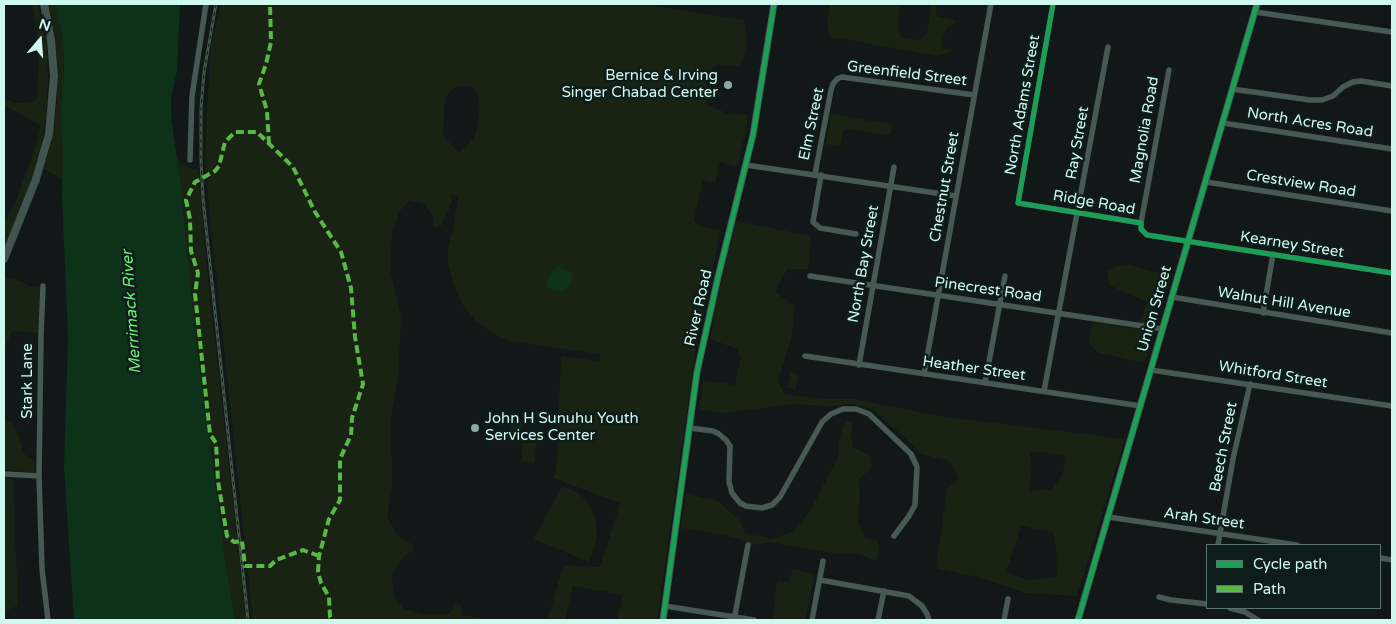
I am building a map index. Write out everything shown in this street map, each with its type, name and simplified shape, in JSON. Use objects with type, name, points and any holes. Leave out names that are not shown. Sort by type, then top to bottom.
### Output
[{"type":"main road","points":[[4,259],[36,179],[49,134],[54,76],[51,40],[44,4]]},
{"type":"street","points":[[190,160],[192,96],[206,4]]},
{"type":"street","name":"River Road","points":[[663,620],[697,372],[746,165],[774,4]]},
{"type":"street","name":"Chestnut Street","points":[[924,374],[991,4]]},
{"type":"street","name":"Union Street","points":[[1078,620],[1257,4]]},
{"type":"street","name":"North Adams Street","points":[[1018,203],[1052,7]]},
{"type":"street","points":[[1254,12],[1392,32]]},
{"type":"street","name":"Ray Street","points":[[1044,391],[1108,47]]},
{"type":"street","name":"Magnolia Road","points":[[1141,224],[1169,70]]},
{"type":"street","name":"Greenfield Street","points":[[837,79],[842,77],[974,95]]},
{"type":"street","name":"Elm Street","points":[[837,79],[831,90],[813,222],[820,228],[856,234]]},
{"type":"street","points":[[1232,89],[1322,100],[1333,96],[1343,87],[1353,82],[1361,81],[1392,86]]},
{"type":"street","name":"North Acres Road","points":[[1223,123],[1392,149]]},
{"type":"street","points":[[746,165],[956,196]]},
{"type":"street","name":"North Bay Street","points":[[859,365],[894,167]]},
{"type":"street","name":"Crestview Road","points":[[1206,182],[1392,210]]},
{"type":"street","name":"Ridge Road","points":[[1018,203],[1141,224],[1140,229],[1147,235],[1188,242]]},
{"type":"street","name":"Kearney Street","points":[[1188,242],[1392,273]]},
{"type":"street","points":[[1263,313],[1273,254]]},
{"type":"street","name":"Pinecrest Road","points":[[810,276],[1163,330]]},
{"type":"street","points":[[985,383],[1005,276]]},
{"type":"street","name":"Stark Lane","points":[[43,286],[40,476],[42,569],[48,620]]},
{"type":"street","name":"Walnut Hill Avenue","points":[[1172,297],[1392,333]]},
{"type":"street","name":"Heather Street","points":[[805,356],[1140,406]]},
{"type":"street","name":"Whitford Street","points":[[1151,370],[1392,406]]},
{"type":"street","name":"Beech Street","points":[[1218,544],[1233,460],[1250,384]]},
{"type":"street","points":[[690,428],[713,431],[726,440],[730,446],[729,482],[732,493],[740,503],[746,506],[762,508],[772,505],[780,497],[822,422],[831,414],[843,409],[856,409],[869,414],[911,454],[917,468],[915,505],[894,536]]},
{"type":"street","points":[[4,474],[40,476]]},
{"type":"street","name":"Arah Street","points":[[1108,517],[1291,544]]},
{"type":"street","points":[[735,619],[748,545]]},
{"type":"street","points":[[812,620],[823,561]]},
{"type":"street","points":[[820,580],[884,590],[913,598],[926,610],[928,620]]},
{"type":"street","points":[[878,620],[884,590]]},
{"type":"street","points":[[1159,597],[1206,604]]},
{"type":"street","points":[[1004,620],[1008,599]]},
{"type":"street","points":[[665,606],[735,619],[754,620]]},
{"type":"street","points":[[1234,609],[1245,612],[1258,620]]},
{"type":"shaded area","points":[[32,4],[38,4],[47,49],[48,83],[46,116],[41,146],[30,183],[4,248],[4,222],[15,203],[35,149],[41,126],[4,105],[4,96],[6,99],[16,103],[32,102],[37,99],[39,44]]},
{"type":"shaded area","points":[[48,4],[54,4],[63,40],[63,179],[44,169],[52,138],[57,103],[58,69],[54,30]]},
{"type":"shaded area","points":[[221,4],[642,4],[744,20],[747,40],[743,60],[738,66],[717,64],[708,73],[706,104],[728,114],[748,115],[737,167],[720,162],[715,183],[703,180],[694,220],[698,226],[721,230],[697,340],[657,620],[617,620],[623,595],[573,586],[565,620],[547,620],[564,565],[600,567],[620,503],[553,478],[556,473],[561,356],[600,361],[600,354],[510,341],[492,333],[476,321],[463,305],[454,286],[448,263],[448,249],[458,196],[451,195],[452,201],[441,226],[433,228],[433,217],[424,204],[409,200],[399,212],[392,235],[390,269],[401,317],[398,380],[392,408],[390,449],[392,489],[387,516],[397,535],[413,545],[413,550],[401,559],[392,576],[394,597],[404,609],[422,614],[442,615],[450,613],[457,603],[462,606],[461,615],[492,620],[253,620],[205,160],[211,46]],"holes":[[[456,86],[473,88],[477,92],[480,110],[478,124],[475,135],[459,153],[445,138],[443,132],[445,98]]]},
{"type":"shaded area","points":[[830,4],[900,4],[898,30],[902,38],[919,40],[927,34],[931,4],[937,4],[936,16],[957,21],[947,28],[942,41],[941,48],[952,50],[947,54],[936,56],[830,38],[827,22]]},
{"type":"shaded area","points":[[831,114],[889,124],[892,126],[891,135],[847,129],[843,132],[840,147],[826,144]]},
{"type":"shaded area","points":[[175,156],[185,166],[198,169],[207,269],[246,620],[235,620],[225,558],[196,338],[180,179]]},
{"type":"shaded area","points":[[735,221],[811,236],[808,269],[787,269],[775,292],[795,306],[791,339],[778,380],[784,394],[823,399],[854,399],[945,417],[1125,439],[1077,596],[1026,593],[977,577],[936,568],[947,489],[959,478],[950,461],[921,454],[872,409],[853,404],[829,406],[793,404],[724,413],[699,410],[703,380],[735,385],[741,357],[737,349],[710,339],[715,308]],"holes":[[[1041,452],[1065,456],[1063,473],[1052,489],[1029,491],[1032,466],[1030,453]],[[1021,526],[1053,532],[1056,548],[1057,577],[1029,580],[1006,572]]]},
{"type":"shaded area","points":[[1125,264],[1170,276],[1145,363],[1099,353],[1089,344],[1092,322],[1137,329],[1147,302],[1109,285],[1107,270]]},
{"type":"shaded area","points":[[4,278],[22,281],[28,286],[41,287],[39,333],[12,331],[4,349]]},
{"type":"shaded area","points":[[791,372],[799,374],[795,390],[787,387]]},
{"type":"shaded area","points":[[4,419],[15,425],[24,454],[36,461],[34,473],[4,470]]},
{"type":"shaded area","points":[[511,419],[523,420],[523,431],[511,431]]},
{"type":"shaded area","points":[[846,421],[853,422],[851,434],[853,447],[872,457],[871,468],[859,479],[858,521],[865,538],[877,540],[879,547],[877,561],[859,554],[837,554],[769,542],[754,545],[734,537],[681,528],[686,494],[718,501],[739,520],[745,533],[771,539],[792,532],[810,511],[838,457],[840,436]]},
{"type":"shaded area","points":[[522,443],[536,443],[535,462],[522,461]]},
{"type":"shaded area","points":[[4,477],[13,479],[18,606],[7,610],[6,620],[4,620]]},
{"type":"shaded area","points":[[562,486],[584,498],[594,514],[597,539],[589,562],[534,539]]},
{"type":"shaded area","points":[[793,569],[815,574],[805,620],[773,618],[777,581],[789,582]]},
{"type":"water","name":"Merrimack River","points":[[54,4],[180,4],[177,71],[171,98],[171,117],[180,179],[196,338],[235,620],[74,620],[64,467],[68,338],[62,196],[61,109],[64,73],[63,40]]},
{"type":"water","points":[[557,267],[572,274],[569,286],[563,291],[552,290],[547,286],[547,281],[552,271]]},
{"type":"railway","points":[[216,4],[204,72],[201,108],[201,161],[203,199],[248,620]]},
{"type":"marked path","points":[[269,144],[267,111],[259,84],[271,42],[270,4]]},
{"type":"marked path","points":[[319,556],[303,550],[276,560],[270,566],[245,566],[242,541],[234,542],[227,536],[218,481],[216,443],[210,434],[195,294],[198,273],[191,251],[190,219],[186,200],[195,182],[215,171],[219,166],[225,142],[235,132],[257,132],[293,167],[315,212],[341,252],[351,288],[355,337],[363,384],[352,418],[351,435],[340,459],[340,500],[329,519],[319,556],[318,572],[321,583],[329,597],[330,617],[334,620]]},
{"type":"cycle path","points":[[663,620],[697,372],[753,135],[774,4]]},
{"type":"cycle path","points":[[1053,4],[1018,203],[1141,223],[1141,229],[1147,235],[1392,273]]},
{"type":"cycle path","points":[[1078,620],[1257,4]]},
{"type":"place","name":"Bernice & Irving Singer Chabad Center","points":[[728,85]]},
{"type":"place","name":"John H Sunuhu Youth Services Center","points":[[475,428]]}]
